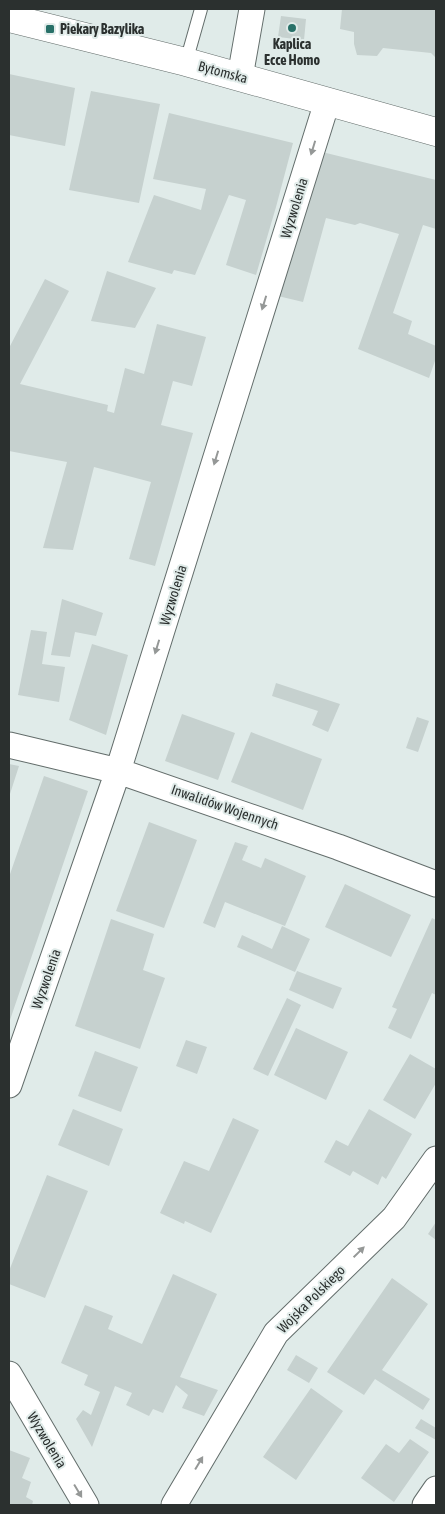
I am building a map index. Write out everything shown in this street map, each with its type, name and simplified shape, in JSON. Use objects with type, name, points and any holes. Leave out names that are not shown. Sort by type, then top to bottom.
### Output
[{"type":"street","points":[[240,77],[252,9]]},
{"type":"street","name":"Bytomska","points":[[9,18],[186,62],[436,132]]},
{"type":"street","name":"Wyzwolenia","points":[[9,1085],[118,770],[327,102]]},
{"type":"street","name":"Inwalidów Wojennych","points":[[9,745],[118,770],[338,847],[436,884]]},
{"type":"street","name":"Wojska Polskiego","points":[[174,1505],[276,1333],[394,1218],[436,1159]]},
{"type":"street","name":"Wyzwolenia","points":[[9,1374],[86,1505]]},
{"type":"street","points":[[425,1505],[436,1489]]},
{"type":"lane","points":[[186,62],[201,9]]},
{"type":"building","points":[[342,9],[436,9],[436,58],[431,53],[383,48],[377,56],[357,55],[354,44],[354,32],[340,29]]},
{"type":"building","name":"Kaplica Ecce Homo","points":[[281,16],[306,19],[304,40],[278,37]]},
{"type":"building","points":[[9,74],[75,88],[65,146],[9,135]]},
{"type":"building","points":[[91,91],[160,104],[139,203],[69,190]]},
{"type":"building","points":[[169,113],[293,143],[256,275],[226,265],[246,200],[229,195],[195,275],[174,270],[172,274],[128,262],[154,195],[201,210],[206,189],[153,179]]},
{"type":"building","points":[[318,151],[436,180],[436,229],[423,225],[393,313],[412,321],[408,334],[436,346],[436,358],[429,378],[358,349],[399,234],[360,223],[355,225],[326,218],[303,302],[278,296]]},
{"type":"building","points":[[107,271],[156,288],[135,328],[91,321]]},
{"type":"building","points":[[45,279],[69,291],[20,384],[108,405],[107,411],[114,413],[125,368],[144,374],[157,324],[206,337],[192,386],[173,381],[161,425],[193,433],[155,566],[129,559],[151,482],[94,467],[73,550],[43,548],[67,462],[9,451],[9,348]]},
{"type":"building","points":[[62,599],[103,613],[96,636],[75,632],[70,657],[51,655]]},
{"type":"building","points":[[31,630],[47,632],[42,664],[65,667],[59,702],[18,695]]},
{"type":"building","points":[[92,644],[128,655],[106,735],[69,720]]},
{"type":"building","points":[[276,683],[340,704],[328,732],[312,725],[318,711],[272,696]]},
{"type":"building","points":[[182,714],[235,733],[218,780],[165,761]]},
{"type":"building","points":[[417,717],[429,721],[418,752],[406,748]]},
{"type":"building","points":[[251,732],[322,759],[303,810],[231,782]]},
{"type":"building","points":[[9,764],[19,766],[9,797]]},
{"type":"building","points":[[44,776],[88,791],[9,1023],[9,877]]},
{"type":"building","points":[[149,822],[197,840],[164,928],[116,911]]},
{"type":"building","points":[[235,842],[248,846],[242,860],[261,868],[265,858],[306,876],[285,926],[225,902],[215,928],[203,923]]},
{"type":"building","points":[[345,884],[411,915],[391,957],[325,927]]},
{"type":"building","points":[[432,918],[436,920],[436,995],[432,993],[411,1039],[388,1028],[397,1009],[392,1007]]},
{"type":"building","points":[[111,919],[154,934],[143,970],[165,978],[140,1049],[75,1026]]},
{"type":"building","points":[[282,926],[310,939],[295,972],[237,947],[242,935],[272,949]]},
{"type":"building","points":[[297,971],[342,988],[333,1009],[289,990]]},
{"type":"building","points":[[287,998],[301,1005],[268,1076],[253,1069]]},
{"type":"building","points":[[296,1028],[348,1052],[326,1100],[274,1075]]},
{"type":"building","points":[[186,1040],[207,1047],[197,1074],[176,1066]]},
{"type":"building","points":[[95,1051],[138,1067],[121,1112],[78,1096]]},
{"type":"building","points":[[410,1054],[436,1069],[436,1083],[415,1119],[383,1100]]},
{"type":"building","points":[[73,1109],[123,1129],[109,1166],[58,1145]]},
{"type":"building","points":[[369,1109],[412,1134],[386,1179],[382,1176],[378,1185],[353,1171],[350,1176],[324,1162],[336,1140],[348,1146]]},
{"type":"building","points":[[233,1118],[259,1130],[211,1233],[185,1221],[184,1224],[160,1213],[184,1161],[209,1171]]},
{"type":"building","points":[[47,1175],[88,1191],[45,1298],[9,1284],[9,1271]]},
{"type":"building","points":[[436,1222],[436,1240],[428,1234]]},
{"type":"building","points":[[173,1274],[217,1294],[180,1377],[218,1390],[204,1416],[182,1408],[188,1395],[176,1385],[163,1413],[153,1409],[149,1416],[126,1405],[132,1393],[115,1386],[92,1447],[76,1419],[83,1410],[91,1415],[100,1392],[84,1385],[88,1375],[61,1363],[85,1305],[113,1316],[108,1329],[142,1344]]},
{"type":"building","points":[[392,1278],[428,1304],[382,1370],[430,1399],[423,1410],[375,1379],[364,1395],[327,1372]]},
{"type":"building","points":[[296,1355],[318,1368],[309,1383],[287,1370]]},
{"type":"building","points":[[311,1388],[343,1411],[296,1480],[263,1457]]},
{"type":"building","points":[[421,1419],[436,1428],[436,1440],[415,1428]]},
{"type":"building","points":[[410,1439],[429,1452],[394,1502],[361,1478],[386,1444],[399,1453]]},
{"type":"building","points":[[9,1450],[30,1458],[22,1478],[31,1482],[26,1497],[33,1501],[32,1505],[9,1505]]},
{"type":"place","name":"Kaplica Ecce Homo","points":[[292,28]]},
{"type":"place","name":"Piekary Bazylika","points":[[50,29]]}]
